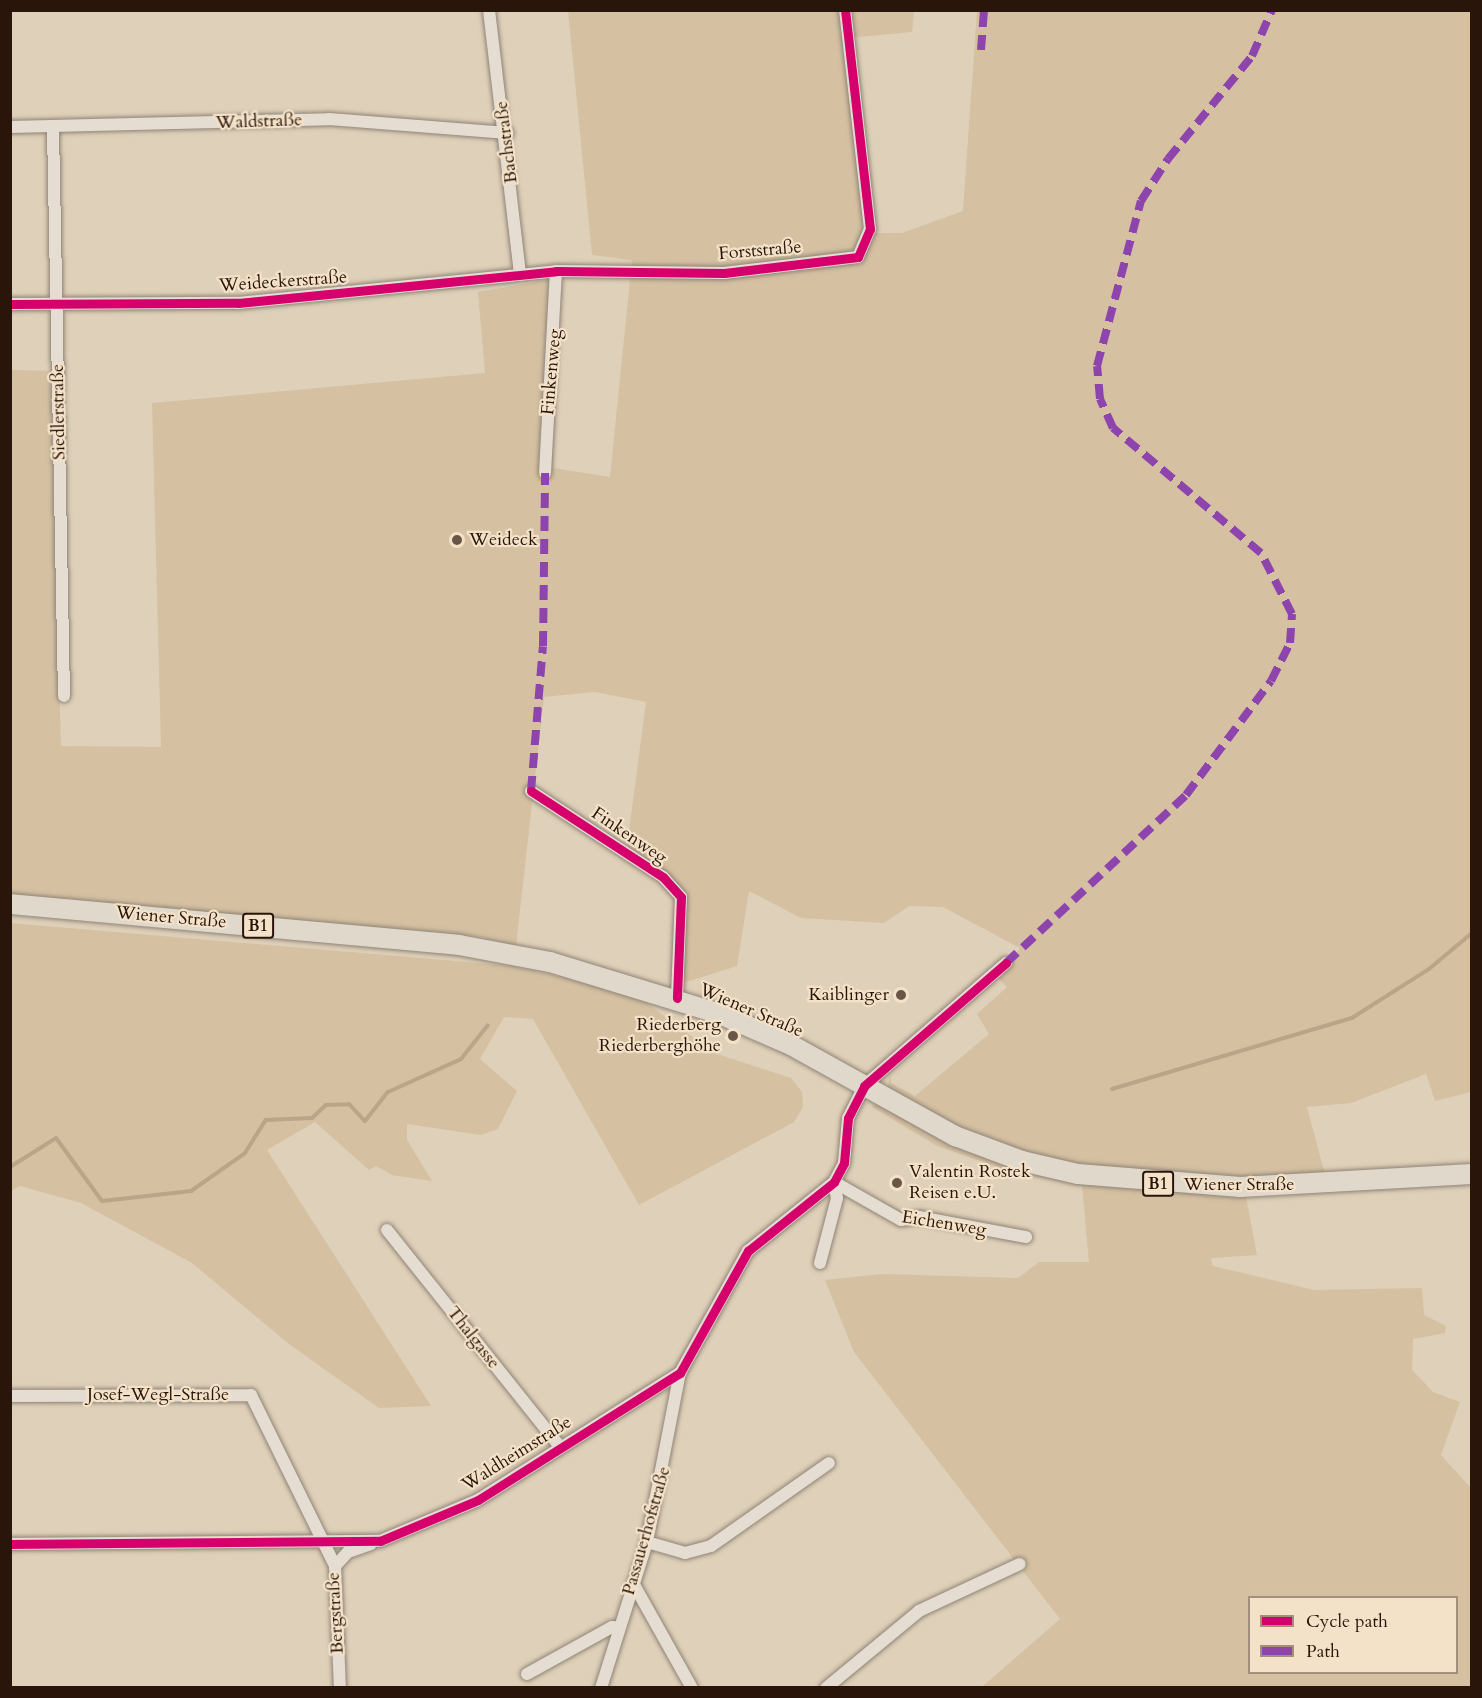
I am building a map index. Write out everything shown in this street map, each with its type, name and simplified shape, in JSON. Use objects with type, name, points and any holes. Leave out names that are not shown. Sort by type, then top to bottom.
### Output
[{"type":"main road","name":"Wiener Straße","points":[[10,904],[459,945],[526,956],[677,998],[791,1045],[978,1146],[1042,1167],[1117,1180],[1280,1186],[1472,1174]]},
{"type":"street","name":"Bachstraße","points":[[489,10],[507,133],[520,274]]},
{"type":"street","name":"Forststraße","points":[[556,271],[724,273],[858,257],[865,250],[870,229],[845,10]]},
{"type":"street","name":"Waldstraße","points":[[10,127],[53,128],[328,119],[507,133]]},
{"type":"street","name":"Siedlerstraße","points":[[53,128],[64,696]]},
{"type":"street","name":"Weideckerstraße","points":[[10,304],[238,303],[556,271]]},
{"type":"street","name":"Finkenweg","points":[[545,473],[556,271]]},
{"type":"street","name":"Finkenweg","points":[[531,790],[663,877],[681,897],[677,998]]},
{"type":"street","points":[[864,1086],[1006,963]]},
{"type":"street","name":"Waldheimstraße","points":[[335,1566],[348,1552],[478,1500],[680,1373],[748,1251],[834,1182],[844,1163],[848,1118],[864,1086]]},
{"type":"street","points":[[820,1263],[837,1198],[834,1182]]},
{"type":"street","name":"Eichenweg","points":[[834,1182],[900,1220],[919,1217],[1026,1237]]},
{"type":"street","name":"Thalgasse","points":[[387,1230],[560,1447]]},
{"type":"street","name":"Passauerhofstraße","points":[[601,1688],[647,1542],[680,1373]]},
{"type":"street","name":"Josef-Wegl-Straße","points":[[10,1396],[251,1395],[322,1541]]},
{"type":"street","points":[[647,1542],[685,1553],[711,1546],[829,1463]]},
{"type":"street","name":"Bergstraße","points":[[322,1541],[335,1566],[340,1688]]},
{"type":"street","name":"Waldheimstraße","points":[[10,1544],[380,1541]]},
{"type":"street","points":[[826,1688],[919,1611],[1020,1564]]},
{"type":"street","points":[[633,1583],[692,1688]]},
{"type":"street","points":[[527,1674],[612,1627],[619,1628]]},
{"type":"shaded area","points":[[568,11],[914,11],[912,32],[848,38],[870,233],[902,233],[963,211],[977,11],[1471,11],[1471,1092],[1435,1101],[1426,1074],[1351,1103],[1307,1107],[1326,1178],[1246,1197],[1257,1255],[1211,1258],[1213,1266],[1314,1290],[1422,1288],[1424,1315],[1446,1326],[1445,1333],[1413,1339],[1412,1370],[1433,1392],[1460,1402],[1441,1455],[1471,1488],[1471,1687],[982,1687],[1060,1619],[854,1352],[825,1280],[882,1274],[1018,1278],[1039,1262],[1089,1262],[1082,1186],[1009,1171],[937,1146],[872,1107],[888,1088],[890,1073],[891,1083],[915,1096],[989,1034],[977,1014],[1007,987],[999,979],[1020,948],[943,907],[909,906],[884,923],[801,918],[749,891],[737,966],[683,983],[684,903],[626,854],[646,702],[595,692],[544,697],[516,946],[480,937],[11,894],[11,370],[50,371],[61,746],[161,747],[152,403],[485,373],[478,292],[552,279],[553,468],[610,477],[632,260],[592,255]]},
{"type":"shaded area","points":[[10,923],[513,966],[633,993],[714,1053],[791,1078],[802,1092],[803,1107],[794,1122],[639,1205],[533,1019],[504,1017],[480,1059],[517,1091],[498,1129],[481,1135],[407,1124],[407,1140],[432,1181],[392,1175],[376,1166],[369,1170],[315,1122],[267,1150],[431,1406],[379,1408],[289,1344],[192,1263],[81,1203],[20,1186],[11,1191]]},
{"type":"waterway","points":[[1112,1089],[1352,1018],[1429,969],[1472,933]]},
{"type":"waterway","points":[[10,1167],[56,1138],[102,1201],[191,1191],[245,1153],[266,1120],[312,1118],[326,1105],[349,1104],[365,1121],[388,1092],[461,1059],[488,1025]]},
{"type":"marked path","points":[[981,50],[984,10]]},
{"type":"marked path","points":[[1006,963],[1186,795],[1271,681],[1290,643],[1292,614],[1261,553],[1113,428],[1100,399],[1097,366],[1141,201],[1168,159],[1252,56],[1272,10]]},
{"type":"marked path","points":[[531,791],[543,646],[545,473]]},
{"type":"cycle path","points":[[10,304],[238,303],[556,271],[724,273],[858,257],[870,229],[845,10]]},
{"type":"cycle path","points":[[531,791],[663,877],[681,897],[677,998]]},
{"type":"cycle path","points":[[10,1544],[380,1541],[478,1500],[680,1373],[748,1251],[834,1182],[844,1163],[848,1118],[864,1086],[1006,963]]},
{"type":"place","name":"Weideck","points":[[457,540]]},
{"type":"place","name":"Kaiblinger","points":[[901,995]]},
{"type":"place","name":"Riederberg Riederberghöhe","points":[[733,1036]]},
{"type":"place","name":"Valentin Rostek Reisen e.U.","points":[[897,1183]]}]
